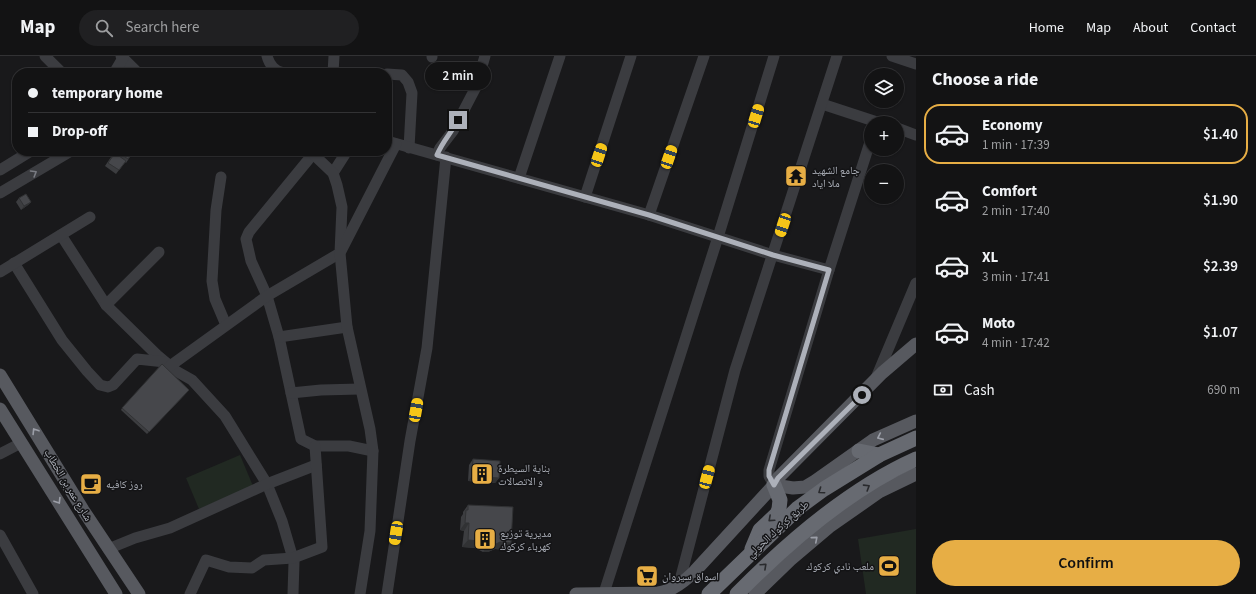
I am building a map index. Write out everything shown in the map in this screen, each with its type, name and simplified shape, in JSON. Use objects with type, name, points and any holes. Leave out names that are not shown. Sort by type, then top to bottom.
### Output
[{"type":"highway","name":"طريق كركوك الحولي","points":[[709,594],[798,508],[824,489],[879,456],[916,438]]},
{"type":"highway","points":[[859,450],[879,456]]},
{"type":"highway","name":"طريق كركوك الحولي","points":[[737,594],[760,570],[802,532],[862,490],[916,459]]},
{"type":"highway","points":[[749,555],[760,530],[777,514],[779,510],[780,500],[774,485]]},
{"type":"main road","points":[[576,594],[658,593],[675,589],[695,571],[774,485],[778,478],[873,384],[882,373],[916,344]]},
{"type":"main road","points":[[774,485],[785,480],[888,376],[916,352]]},
{"type":"main road","name":"شارع عمر بن الخطاب","points":[[0,375],[108,549],[139,594]]},
{"type":"main road","points":[[0,403],[12,395]]},
{"type":"main road","name":"شارع عمر بن الخطاب","points":[[0,409],[116,594]]},
{"type":"main road","points":[[774,485],[793,488],[804,487],[874,440],[916,421]]},
{"type":"main road","points":[[42,477],[57,467]]},
{"type":"main road","points":[[755,594],[790,560],[829,527],[879,492],[916,474]]},
{"type":"street","points":[[45,56],[57,68]]},
{"type":"street","points":[[267,56],[269,64],[274,68]]},
{"type":"street","points":[[333,68],[334,56]]},
{"type":"street","points":[[387,594],[410,441],[427,348],[441,156],[440,148],[453,131],[476,87],[485,56]]},
{"type":"street","points":[[519,178],[560,56]]},
{"type":"street","points":[[585,197],[631,56]]},
{"type":"street","points":[[649,215],[704,56]]},
{"type":"street","points":[[604,593],[718,237],[774,56]]},
{"type":"street","points":[[675,589],[735,370],[837,56]]},
{"type":"street","points":[[892,56],[916,64]]},
{"type":"street","points":[[116,68],[122,57],[133,68]]},
{"type":"street","points":[[392,74],[402,75],[408,82],[412,93],[409,148]]},
{"type":"street","points":[[822,104],[864,119]]},
{"type":"street","points":[[904,131],[916,135]]},
{"type":"street","points":[[392,143],[649,215],[773,255],[829,270]]},
{"type":"street","points":[[0,170],[23,156]]},
{"type":"street","points":[[0,193],[63,156]]},
{"type":"street","points":[[310,156],[249,232],[246,239],[251,261],[267,296],[279,337],[301,439],[315,446],[349,446],[373,451]]},
{"type":"street","points":[[317,156],[333,173],[342,207],[340,254],[347,327],[373,451],[370,531],[360,594]]},
{"type":"street","points":[[333,173],[344,156]]},
{"type":"street","points":[[137,360],[168,364],[182,358],[267,296],[340,254],[386,156]]},
{"type":"street","points":[[774,485],[769,476],[769,470],[829,270],[866,156]]},
{"type":"street","points":[[221,177],[216,210],[212,281],[215,299],[226,325]]},
{"type":"street","points":[[0,272],[90,217]]},
{"type":"street","points":[[61,235],[106,305],[168,364],[192,380],[225,416],[267,484],[282,521],[293,558],[293,594]]},
{"type":"street","points":[[106,305],[159,252]]},
{"type":"street","points":[[14,263],[62,340],[100,385],[108,387],[113,385],[149,347]]},
{"type":"street","points":[[873,384],[916,283]]},
{"type":"street","points":[[279,337],[347,327]]},
{"type":"street","points":[[182,358],[192,380]]},
{"type":"street","points":[[291,393],[322,390],[360,389]]},
{"type":"street","points":[[0,454],[21,443]]},
{"type":"street","points":[[190,594],[206,560],[229,566],[252,568],[264,560],[293,558],[322,547],[315,446]]},
{"type":"street","points":[[108,549],[135,538],[170,528],[267,484],[316,465]]},
{"type":"street","points":[[0,535],[32,594]]},
{"type":"shaded area","points":[[240,455],[253,486],[199,509],[186,478]]},
{"type":"shaded area","name":"ملعب نادي كركوك","points":[[916,529],[916,594],[866,594],[858,539]]},
{"type":"building","points":[[113,156],[119,156],[126,161],[119,170],[108,163]]},
{"type":"building","points":[[124,156],[130,156],[128,159]]},
{"type":"building","points":[[26,194],[31,202],[24,206],[19,198]]},
{"type":"building","points":[[162,364],[189,390],[149,432],[122,408]]},
{"type":"building","points":[[473,459],[500,461],[499,478],[472,476]]},
{"type":"building","name":"مديرية توزيع كهرباء كركوك","points":[[468,505],[513,507],[511,543],[500,542],[494,545],[488,545],[480,541],[468,540],[469,523],[465,523]]},
{"type":"place","name":"جامع الشهيد ملا اياد","points":[[796,176]]},
{"type":"place","name":"بناية السيطرة و الاتصالات","points":[[482,474]]},
{"type":"place","name":"روز كافيه","points":[[91,484]]},
{"type":"place","name":"مديرية توزيع كهرباء كركوك","points":[[485,539]]},
{"type":"place","name":"ملعب نادي كركوك","points":[[889,566]]},
{"type":"place","name":"اسواق سيروان","points":[[647,576]]},
{"type":"route","points":[[458,120],[453,131],[440,148],[437,155],[649,215],[773,255],[829,270],[769,470],[769,476],[774,485],[778,478],[862,395]]}]
